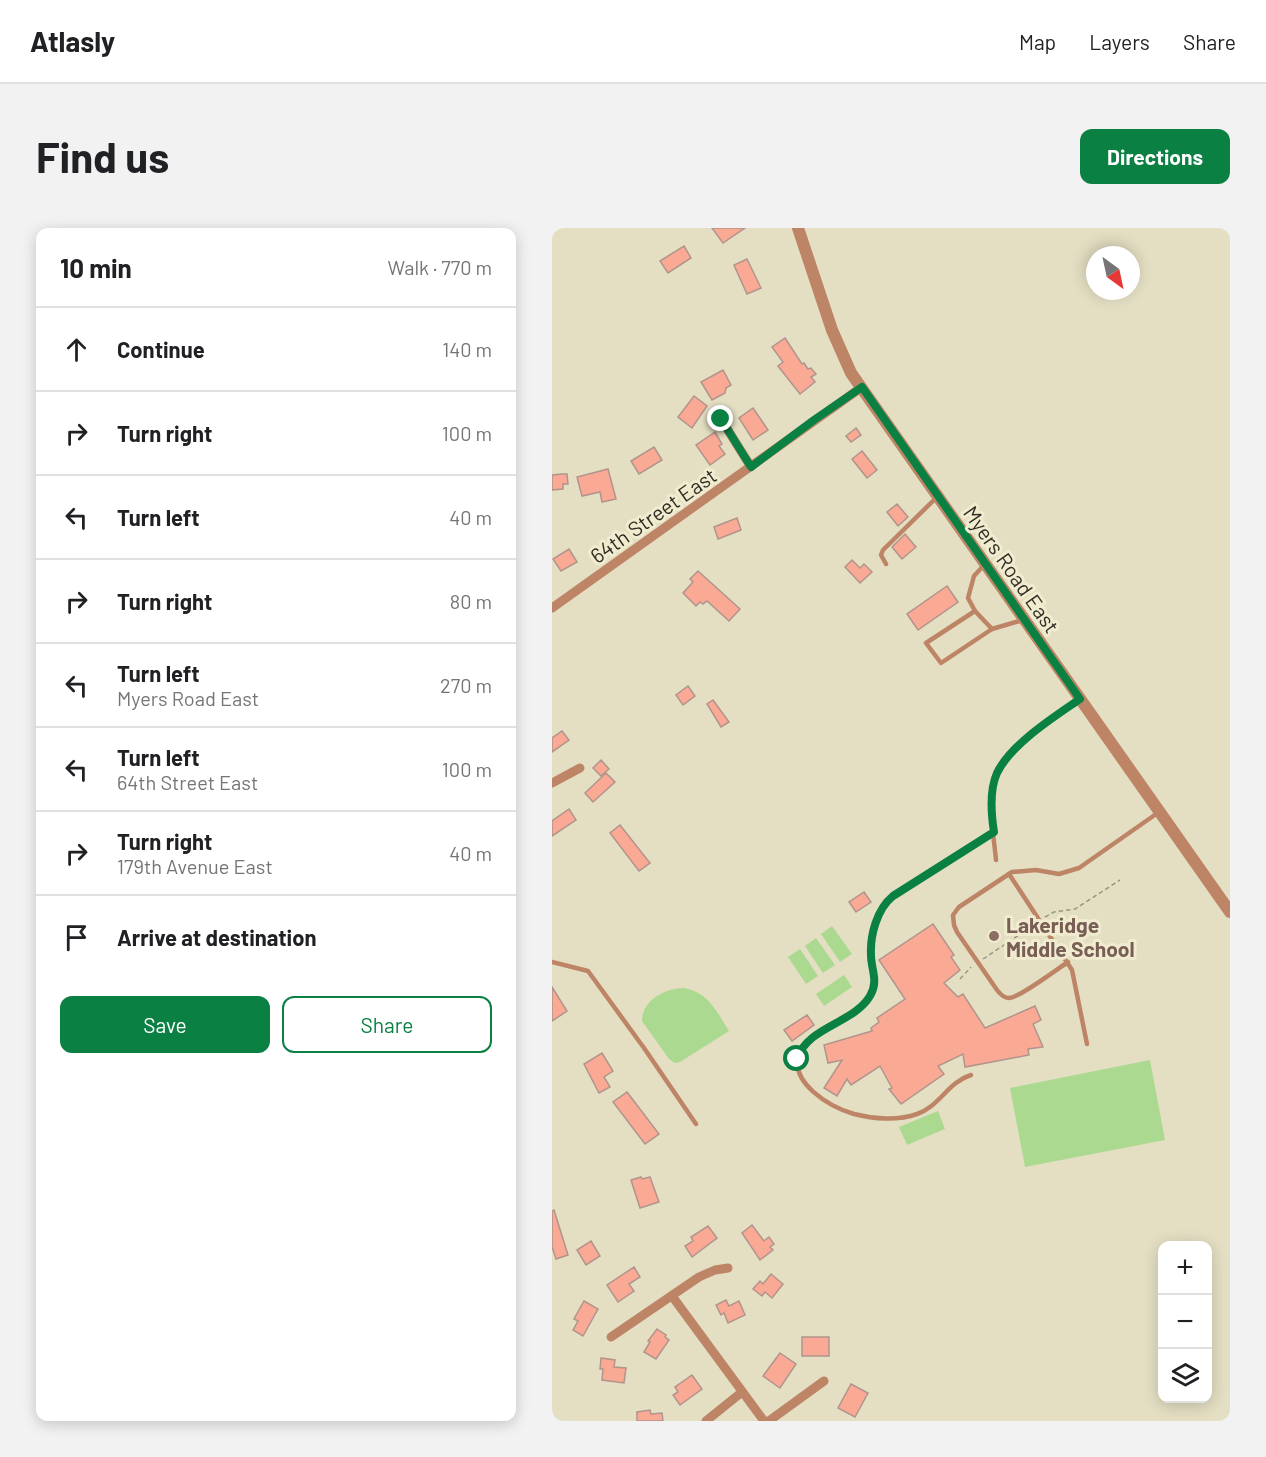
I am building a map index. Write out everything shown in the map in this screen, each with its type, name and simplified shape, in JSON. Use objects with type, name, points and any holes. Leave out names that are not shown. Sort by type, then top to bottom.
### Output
[{"type":"street","name":"Myers Road East","points":[[798,228],[832,330],[851,373],[1230,912]]},
{"type":"street","name":"64th Street East","points":[[552,608],[862,387]]},
{"type":"street","points":[[721,419],[751,467]]},
{"type":"street","points":[[552,783],[580,768]]},
{"type":"street","points":[[611,1337],[699,1276],[728,1268]]},
{"type":"street","points":[[672,1296],[742,1392],[767,1421],[824,1381]]},
{"type":"street","points":[[706,1421],[742,1392]]},
{"type":"lane","points":[[886,564],[881,555],[883,550],[938,496]]},
{"type":"lane","points":[[985,564],[974,576],[968,598],[975,611],[992,629]]},
{"type":"lane","points":[[975,611],[926,643],[941,663],[992,629],[1024,620]]},
{"type":"lane","points":[[996,860],[991,807],[992,788],[997,772],[1023,742],[1080,699]]},
{"type":"lane","points":[[1068,962],[1022,993],[1013,998],[1006,998],[997,990],[957,932],[952,918],[957,909],[1009,874],[1023,870],[1059,874],[1069,872],[1090,861],[1159,812]]},
{"type":"lane","points":[[971,1075],[956,1081],[932,1106],[916,1115],[895,1118],[869,1117],[847,1111],[807,1086],[800,1076],[797,1059],[804,1045],[860,1007],[869,997],[875,979],[870,957],[871,949],[879,915],[887,900],[994,832]]},
{"type":"lane","points":[[1009,874],[1068,962],[1074,976],[1087,1044]]},
{"type":"lane","points":[[552,962],[588,971],[645,1048],[696,1124]]},
{"type":"green space","points":[[832,926],[852,954],[840,962],[821,934]]},
{"type":"green space","points":[[816,938],[835,965],[823,973],[805,946]]},
{"type":"green space","points":[[800,949],[818,976],[806,984],[788,957]]},
{"type":"green space","points":[[844,975],[852,987],[824,1006],[816,994]]},
{"type":"green space","points":[[684,988],[706,998],[729,1031],[675,1063],[669,1059],[642,1021],[646,1007],[656,997],[670,990]]},
{"type":"green space","points":[[1150,1060],[1165,1140],[1025,1167],[1010,1088]]},
{"type":"green space","points":[[938,1111],[945,1129],[907,1145],[899,1127]]},
{"type":"building","points":[[712,228],[745,228],[723,243]]},
{"type":"building","points":[[684,246],[691,258],[668,273],[660,261]]},
{"type":"building","points":[[747,259],[761,288],[747,294],[734,265]]},
{"type":"building","points":[[785,338],[802,364],[804,363],[808,369],[811,368],[816,374],[811,377],[815,382],[800,394],[778,366],[783,362],[772,347]]},
{"type":"building","points":[[723,370],[731,385],[726,388],[725,393],[712,400],[701,382]]},
{"type":"building","points":[[694,396],[707,406],[692,428],[678,417]]},
{"type":"building","points":[[753,408],[768,430],[753,440],[739,418]]},
{"type":"building","points":[[856,428],[861,435],[851,442],[846,436]]},
{"type":"building","points":[[715,432],[722,444],[719,446],[725,454],[710,465],[696,445]]},
{"type":"building","points":[[654,447],[662,460],[639,474],[631,461]]},
{"type":"building","points":[[862,451],[877,470],[867,478],[852,459]]},
{"type":"building","points":[[608,469],[616,499],[602,502],[600,492],[582,496],[577,477]]},
{"type":"building","points":[[567,474],[568,484],[563,484],[563,489],[552,490],[552,475]]},
{"type":"building","points":[[897,504],[908,517],[898,526],[887,512]]},
{"type":"building","points":[[737,518],[741,530],[718,539],[714,527]]},
{"type":"building","points":[[905,534],[916,547],[902,559],[892,547]]},
{"type":"building","points":[[569,549],[577,562],[561,571],[553,559]]},
{"type":"building","points":[[852,560],[860,568],[864,564],[872,572],[860,583],[845,567]]},
{"type":"building","points":[[698,571],[740,609],[729,621],[707,601],[703,604],[700,602],[696,606],[683,593],[693,582],[690,579]]},
{"type":"building","points":[[947,586],[958,602],[918,630],[907,614]]},
{"type":"building","points":[[688,686],[695,696],[683,705],[676,695]]},
{"type":"building","points":[[713,700],[729,722],[721,727],[707,704]]},
{"type":"building","points":[[562,731],[569,740],[552,752],[552,738]]},
{"type":"building","points":[[601,760],[609,769],[601,776],[593,768]]},
{"type":"building","points":[[606,773],[615,782],[593,802],[585,793]]},
{"type":"building","points":[[569,809],[576,820],[552,836],[552,821]]},
{"type":"building","points":[[620,825],[650,863],[639,871],[610,833]]},
{"type":"building","points":[[864,892],[871,902],[856,912],[849,902]]},
{"type":"building","points":[[933,924],[954,955],[951,957],[960,970],[944,983],[958,997],[963,994],[985,1028],[1035,1006],[1041,1020],[1033,1024],[1043,1047],[1028,1049],[1029,1055],[965,1067],[963,1054],[938,1066],[944,1074],[901,1104],[889,1089],[892,1088],[880,1066],[851,1085],[847,1079],[837,1096],[824,1088],[842,1060],[828,1063],[824,1045],[872,1031],[871,1028],[879,1022],[877,1018],[905,999],[879,960]]},
{"type":"building","points":[[552,987],[567,1011],[552,1021]]},
{"type":"building","points":[[807,1015],[814,1025],[792,1041],[784,1030]]},
{"type":"building","points":[[602,1053],[613,1071],[604,1077],[610,1087],[599,1093],[584,1064]]},
{"type":"building","points":[[627,1092],[659,1134],[645,1144],[613,1102]]},
{"type":"building","points":[[641,1177],[642,1179],[650,1177],[659,1202],[640,1208],[631,1180]]},
{"type":"building","points":[[554,1210],[568,1255],[556,1259],[552,1247],[552,1211]]},
{"type":"building","points":[[752,1225],[764,1241],[769,1237],[774,1244],[770,1247],[773,1250],[760,1260],[742,1233]]},
{"type":"building","points":[[708,1226],[717,1238],[692,1257],[685,1246],[693,1241],[691,1237]]},
{"type":"building","points":[[591,1241],[600,1256],[586,1265],[577,1250]]},
{"type":"building","points":[[634,1267],[640,1277],[629,1284],[634,1291],[618,1302],[607,1285]]},
{"type":"building","points":[[771,1274],[783,1284],[772,1298],[765,1292],[762,1296],[753,1289],[760,1281],[763,1284]]},
{"type":"building","points":[[726,1300],[729,1306],[739,1301],[745,1315],[728,1323],[724,1313],[721,1315],[716,1305]]},
{"type":"building","points":[[584,1301],[598,1309],[583,1336],[573,1330],[578,1321],[574,1319]]},
{"type":"building","points":[[657,1329],[669,1340],[656,1359],[644,1352],[650,1342],[648,1341]]},
{"type":"building","points":[[802,1337],[829,1337],[829,1356],[802,1356]]},
{"type":"building","points":[[780,1353],[796,1364],[780,1388],[763,1376]]},
{"type":"building","points":[[601,1358],[615,1360],[614,1367],[626,1368],[624,1383],[602,1380]]},
{"type":"building","points":[[692,1375],[702,1389],[680,1405],[673,1395],[678,1392],[675,1387]]},
{"type":"building","points":[[851,1384],[868,1393],[855,1417],[838,1408]]},
{"type":"building","points":[[650,1410],[651,1414],[662,1413],[663,1421],[637,1421],[637,1412]]},
{"type":"place","name":"Lakeridge Middle School","points":[[994,936]]},
{"type":"route","points":[[721,419],[751,467],[862,387],[1080,699],[1023,742],[997,772],[992,788],[991,807],[994,832],[887,900],[875,926],[870,957],[875,979],[869,997],[860,1007],[804,1045],[797,1059]]}]
